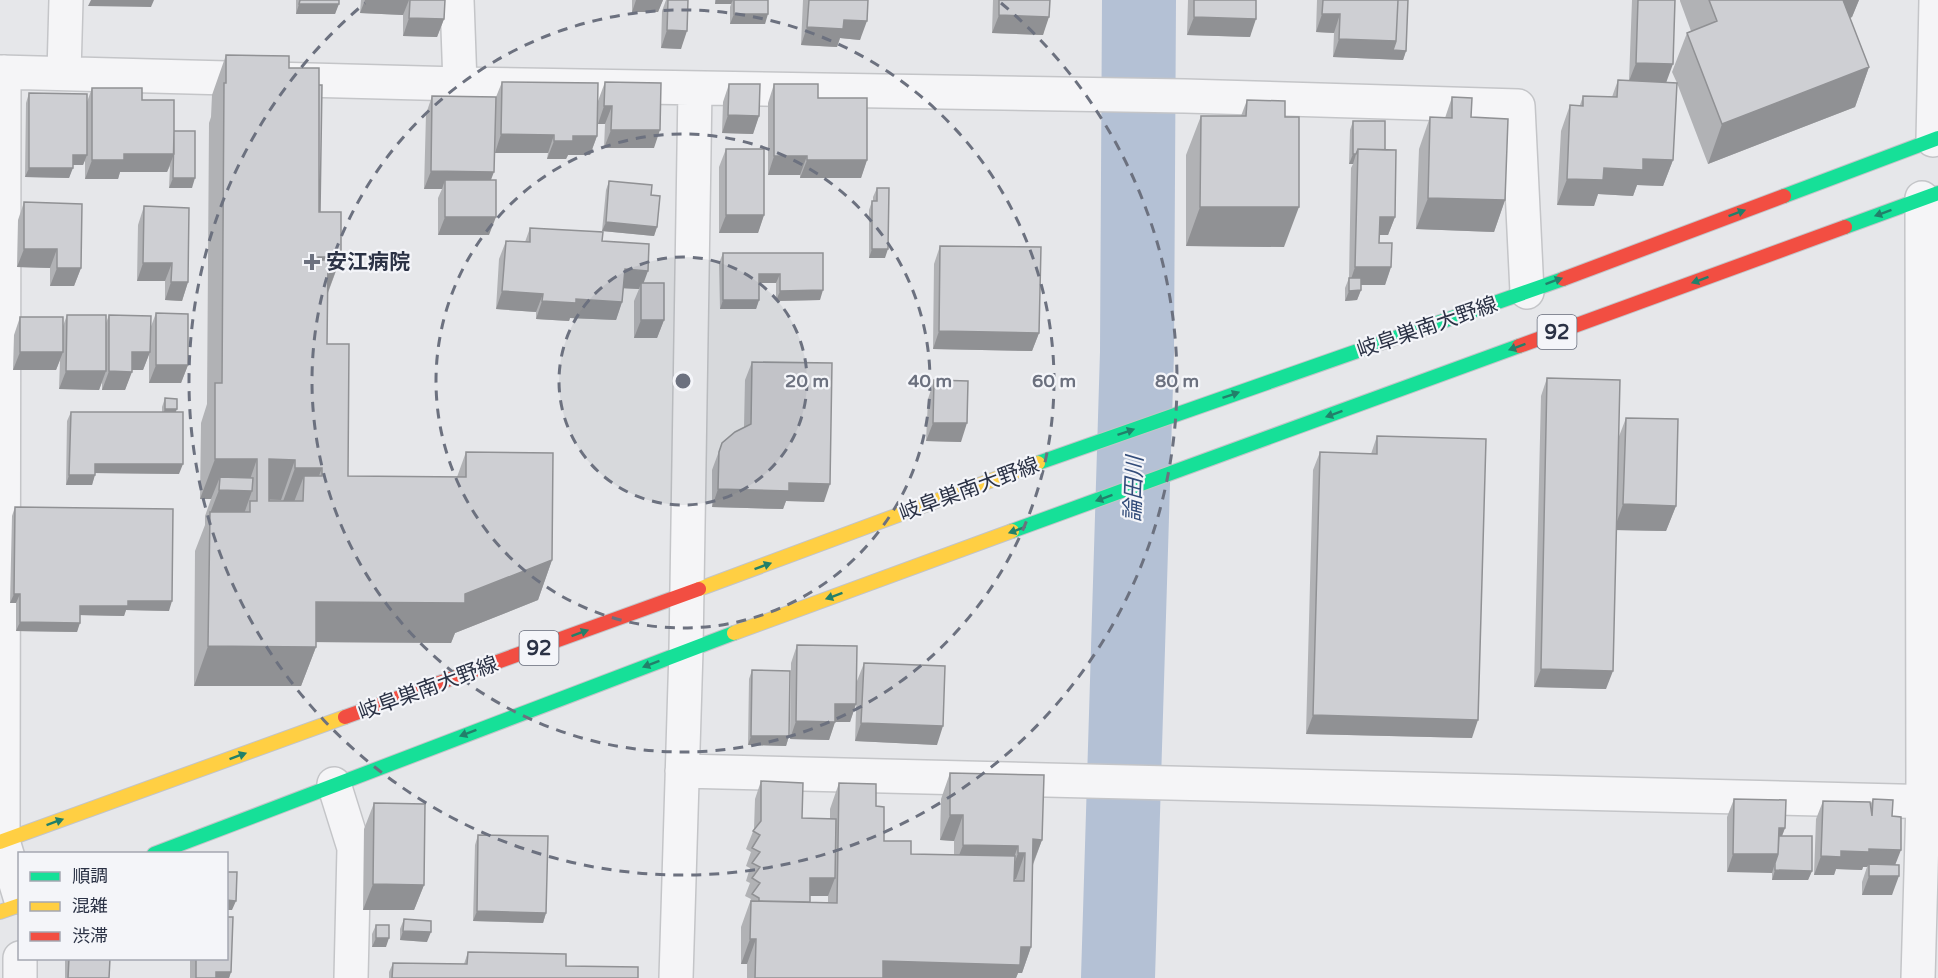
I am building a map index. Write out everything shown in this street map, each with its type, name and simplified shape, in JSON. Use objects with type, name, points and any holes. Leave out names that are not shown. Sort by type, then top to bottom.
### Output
[{"type":"main road","name":"岐阜巣南大野線","points":[[2,842],[686,594],[1076,449],[1527,292],[1935,139]]},
{"type":"main road","name":"92","points":[[159,852],[686,650],[1930,196]]},
{"type":"main road","points":[[0,912],[18,906]]},
{"type":"street","points":[[64,73],[66,0]]},
{"type":"street","points":[[457,0],[460,84]]},
{"type":"street","points":[[1935,139],[1936,0]]},
{"type":"street","points":[[18,891],[2,842],[2,72],[460,84],[1185,96],[1518,106],[1527,292]]},
{"type":"street","points":[[676,978],[686,650],[695,88]]},
{"type":"street","points":[[1918,978],[1931,802],[1930,196]]},
{"type":"street","points":[[682,771],[1931,802]]},
{"type":"street","points":[[334,784],[354,848],[351,978]]},
{"type":"street","points":[[20,960],[20,978]]},
{"type":"building","points":[[300,0],[339,0],[339,4],[299,4]]},
{"type":"building","points":[[410,0],[445,0],[444,19],[409,18]]},
{"type":"building","points":[[668,0],[688,0],[687,31],[667,30]]},
{"type":"building","points":[[734,0],[768,0],[768,14],[734,14]]},
{"type":"building","points":[[809,0],[868,0],[867,21],[844,20],[843,29],[807,27]]},
{"type":"building","points":[[999,0],[1050,0],[1049,17],[999,15]]},
{"type":"building","points":[[1194,0],[1256,0],[1256,19],[1194,17]]},
{"type":"building","points":[[1323,0],[1398,0],[1396,41],[1339,39],[1340,14],[1322,14]]},
{"type":"building","points":[[1398,0],[1408,0],[1406,51],[1393,50],[1396,41]]},
{"type":"building","points":[[1638,0],[1675,0],[1673,64],[1636,63]]},
{"type":"building","points":[[1709,0],[1843,0],[1869,67],[1722,124],[1687,33],[1717,21]]},
{"type":"building","points":[[226,55],[289,56],[289,68],[319,68],[319,212],[341,212],[341,257],[318,257],[318,260],[328,260],[327,344],[349,344],[348,476],[466,477],[466,452],[553,453],[552,560],[465,594],[465,603],[316,602],[316,647],[208,646],[210,512],[250,512],[250,501],[257,501],[257,459],[215,459],[215,383],[222,383],[224,83],[226,83]],"holes":[[[269,459],[295,460],[295,468],[322,468],[322,476],[304,476],[303,501],[269,501]]]},
{"type":"building","points":[[1618,80],[1677,83],[1673,160],[1643,159],[1643,170],[1604,168],[1603,180],[1567,179],[1570,105],[1583,106],[1583,96],[1617,97]]},
{"type":"building","points":[[502,82],[598,83],[597,136],[573,136],[573,141],[554,141],[554,135],[501,134]]},
{"type":"building","points":[[605,82],[661,83],[660,130],[611,130],[612,106],[604,106]]},
{"type":"building","points":[[729,84],[760,84],[759,116],[728,115]]},
{"type":"building","points":[[774,84],[818,84],[818,98],[867,98],[867,160],[807,160],[807,156],[774,156]]},
{"type":"building","points":[[319,85],[322,85],[320,212],[319,212]]},
{"type":"building","points":[[92,88],[142,88],[142,100],[174,100],[174,154],[124,154],[124,160],[92,160]]},
{"type":"building","points":[[29,93],[87,94],[87,155],[73,155],[73,168],[29,168]]},
{"type":"building","points":[[432,96],[496,97],[494,172],[431,171]]},
{"type":"building","points":[[1452,97],[1472,98],[1471,117],[1508,119],[1505,200],[1428,198],[1430,117],[1452,118]]},
{"type":"building","points":[[1247,100],[1285,101],[1285,117],[1299,117],[1299,207],[1200,207],[1201,116],[1246,116]]},
{"type":"building","points":[[1353,121],[1385,121],[1385,150],[1358,149],[1356,154],[1353,154]]},
{"type":"building","points":[[174,131],[195,131],[195,178],[173,178]]},
{"type":"building","points":[[726,149],[764,149],[764,215],[726,215]]},
{"type":"building","points":[[1358,149],[1396,150],[1395,217],[1380,217],[1379,243],[1392,243],[1391,267],[1355,267]]},
{"type":"building","points":[[445,180],[496,180],[496,217],[445,217]]},
{"type":"building","points":[[609,181],[652,185],[651,195],[660,196],[657,227],[606,222]]},
{"type":"building","points":[[877,188],[889,188],[888,249],[872,249],[872,201],[877,201]]},
{"type":"building","points":[[24,202],[82,204],[81,268],[57,268],[57,249],[24,249]]},
{"type":"building","points":[[144,206],[189,208],[188,282],[171,282],[172,263],[143,263]]},
{"type":"building","points":[[530,228],[603,232],[602,241],[649,244],[648,271],[625,269],[622,302],[576,299],[576,303],[542,301],[543,294],[502,291],[506,241],[530,242]]},
{"type":"building","points":[[940,246],[1041,247],[1039,333],[939,331]]},
{"type":"building","points":[[723,253],[823,253],[823,290],[780,291],[780,274],[759,274],[759,300],[723,300]]},
{"type":"building","points":[[1349,278],[1361,278],[1361,290],[1349,291]]},
{"type":"building","points":[[641,283],[664,283],[664,320],[641,320]]},
{"type":"building","points":[[156,313],[188,314],[188,365],[156,365]]},
{"type":"building","points":[[67,315],[106,315],[106,371],[66,371]]},
{"type":"building","points":[[109,315],[151,316],[150,352],[132,352],[132,372],[109,371]]},
{"type":"building","points":[[20,317],[63,317],[63,352],[20,352]]},
{"type":"building","points":[[752,362],[832,363],[830,484],[789,483],[789,491],[718,489],[719,452],[722,443],[735,432],[751,424]]},
{"type":"building","points":[[1547,378],[1620,380],[1613,671],[1541,669]]},
{"type":"building","points":[[934,380],[968,381],[967,423],[933,423]]},
{"type":"building","points":[[165,398],[177,399],[177,409],[165,409]]},
{"type":"building","points":[[71,412],[183,412],[183,464],[95,464],[95,475],[69,475]]},
{"type":"building","points":[[1626,418],[1678,419],[1676,506],[1623,504]]},
{"type":"building","points":[[1377,436],[1486,439],[1478,720],[1313,715],[1320,452],[1377,454]]},
{"type":"building","points":[[220,477],[253,478],[252,491],[219,490]]},
{"type":"building","points":[[15,507],[173,509],[172,601],[128,601],[128,606],[80,606],[80,623],[20,622],[20,594],[14,594]]},
{"type":"building","points":[[797,645],[857,646],[856,704],[835,704],[835,722],[796,721]]},
{"type":"building","points":[[864,663],[945,666],[943,726],[861,723]]},
{"type":"building","points":[[752,670],[790,671],[789,736],[751,736]]},
{"type":"building","points":[[950,773],[1044,775],[1042,840],[1033,839],[1031,947],[1021,947],[1020,965],[883,961],[883,978],[755,978],[756,939],[750,939],[751,901],[837,903],[839,783],[876,784],[876,806],[884,807],[884,841],[911,841],[911,854],[1015,856],[1014,881],[1024,881],[1025,853],[1018,853],[1018,846],[963,845],[963,815],[950,815]]},
{"type":"building","points":[[761,781],[803,783],[802,818],[836,819],[835,878],[810,878],[810,902],[759,901],[759,898],[752,894],[760,883],[752,878],[760,867],[752,863],[760,852],[752,848],[760,835],[753,831],[761,821]]},
{"type":"building","points":[[1734,799],[1786,800],[1785,828],[1779,828],[1778,854],[1733,854]]},
{"type":"building","points":[[1873,799],[1893,800],[1892,816],[1901,817],[1901,850],[1841,851],[1841,857],[1821,856],[1823,801],[1870,802],[1872,816]]},
{"type":"building","points":[[374,803],[425,804],[424,885],[373,884]]},
{"type":"building","points":[[478,835],[548,836],[546,913],[477,911]]},
{"type":"building","points":[[1779,836],[1812,836],[1812,871],[1775,870]]},
{"type":"building","points":[[1869,864],[1899,865],[1899,876],[1869,876]]},
{"type":"building","points":[[228,872],[237,872],[236,901],[228,900]]},
{"type":"building","points":[[228,917],[233,917],[231,972],[216,972],[216,978],[196,978],[196,960],[228,960]]},
{"type":"building","points":[[404,919],[431,921],[431,932],[403,931]]},
{"type":"building","points":[[376,925],[389,925],[389,938],[376,938]]},
{"type":"building","points":[[468,952],[566,954],[566,966],[638,967],[638,978],[392,978],[393,963],[467,964]]},
{"type":"building","points":[[69,960],[110,960],[109,978],[68,978]]},
{"type":"waterway","name":"論田川","points":[[1118,978],[1137,352],[1139,0]]},
{"type":"traffic: fast","points":[[1784,196],[1938,138]]},
{"type":"traffic: fast","points":[[1845,227],[1938,193]]},
{"type":"traffic: fast","points":[[1038,463],[1563,279]]},
{"type":"traffic: fast","points":[[1012,531],[1519,346]]},
{"type":"traffic: fast","points":[[159,852],[734,633]]},
{"type":"traffic: slow","points":[[699,589],[1038,463]]},
{"type":"traffic: slow","points":[[734,633],[1012,531]]},
{"type":"traffic: slow","points":[[0,842],[345,717]]},
{"type":"traffic: slow","points":[[0,912],[18,906]]},
{"type":"traffic: jam","points":[[1563,279],[1784,196]]},
{"type":"traffic: jam","points":[[1519,346],[1845,227]]},
{"type":"traffic: jam","points":[[345,717],[699,589]]},
{"type":"place","name":"安江病院","points":[[312,262]]}]
